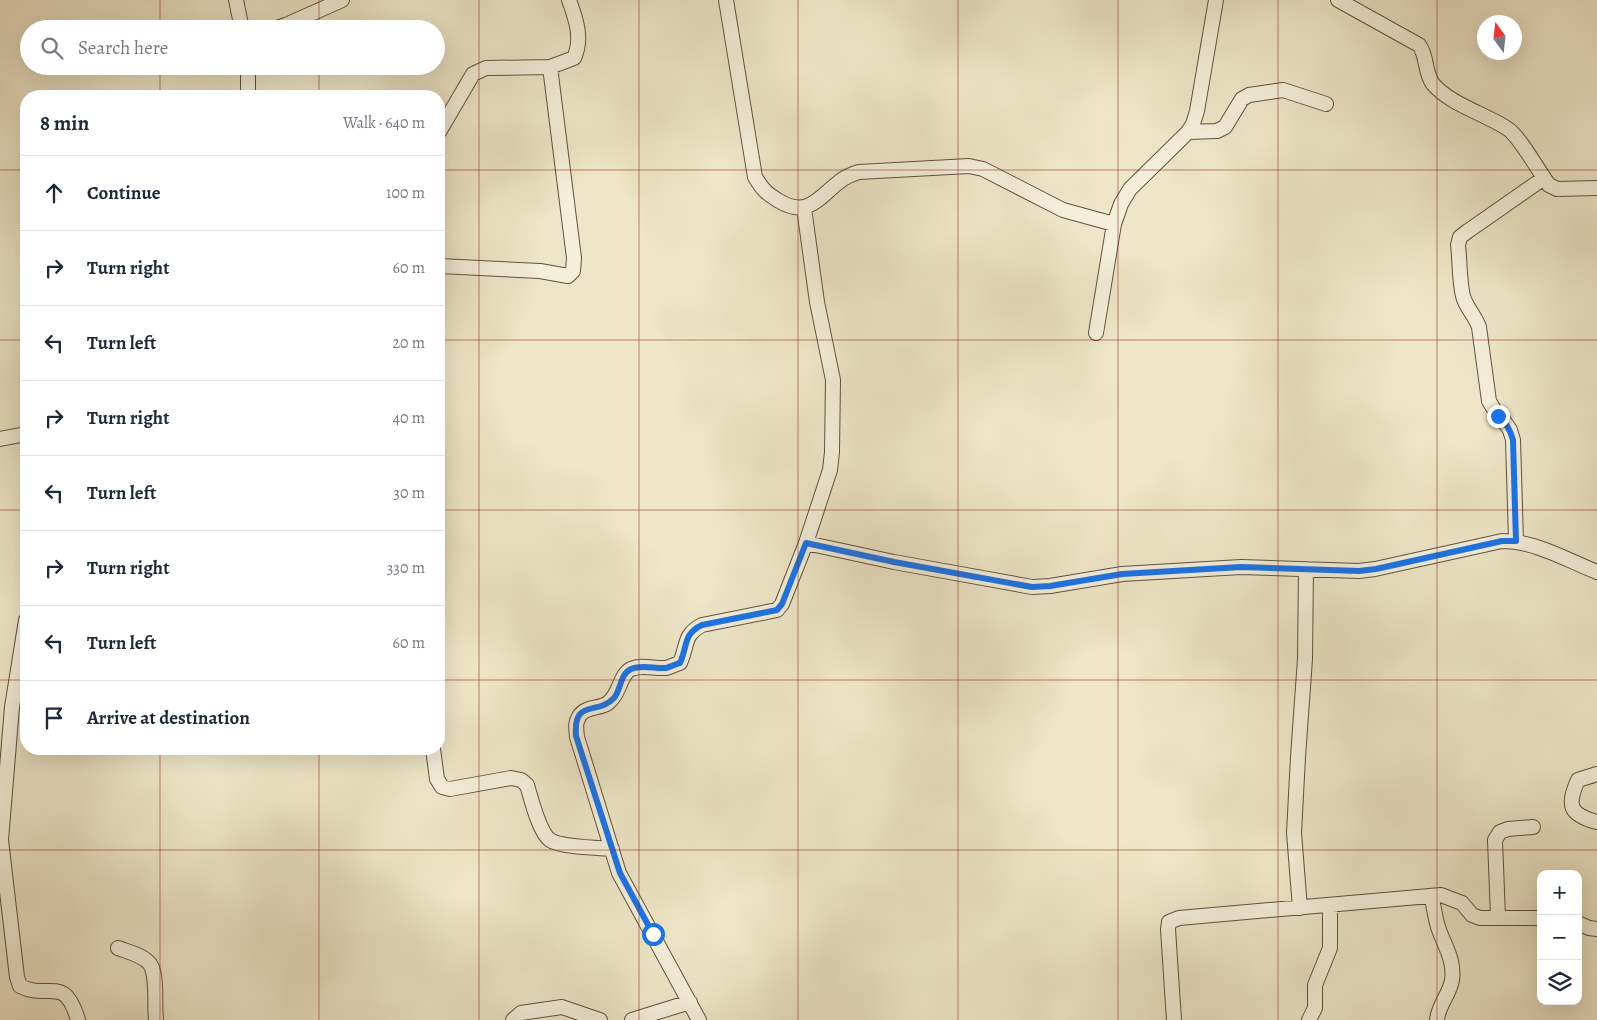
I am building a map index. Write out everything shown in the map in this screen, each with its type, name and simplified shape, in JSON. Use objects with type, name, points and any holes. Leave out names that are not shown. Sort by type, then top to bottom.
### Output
[{"type":"street","points":[[236,0],[240,20]]},
{"type":"street","points":[[297,20],[342,0]]},
{"type":"street","points":[[445,122],[473,74],[486,68],[550,67],[574,58],[578,48],[576,18],[569,0]]},
{"type":"street","points":[[726,0],[756,177],[764,192],[789,207],[804,208],[816,203],[839,181],[859,172],[969,166],[984,169],[1063,210],[1114,224]]},
{"type":"street","points":[[1096,333],[1114,224],[1121,204],[1130,189],[1188,132],[1193,124],[1197,111],[1216,0]]},
{"type":"street","points":[[1338,0],[1419,45],[1424,52],[1426,72],[1432,82],[1449,97],[1512,132],[1549,185],[1557,189],[1597,188]]},
{"type":"street","points":[[445,266],[540,271],[568,276],[573,272],[574,258],[550,67]]},
{"type":"street","points":[[248,75],[248,90]]},
{"type":"street","points":[[1188,132],[1217,131],[1226,127],[1242,99],[1249,95],[1284,90],[1326,104]]},
{"type":"street","points":[[1516,541],[1513,440],[1510,430],[1498,416],[1487,394],[1479,327],[1476,317],[1467,307],[1462,295],[1458,245],[1460,237],[1544,178]]},
{"type":"street","points":[[699,1020],[624,881],[576,736],[575,722],[582,712],[606,704],[615,696],[622,678],[629,669],[641,666],[666,668],[680,663],[692,630],[702,625],[777,610],[782,604],[806,543],[830,470],[833,380],[817,302],[804,208]]},
{"type":"street","points":[[0,439],[20,435]]},
{"type":"street","points":[[806,543],[904,564],[1032,587],[1141,572],[1241,567],[1359,571],[1376,569],[1502,541],[1516,541],[1597,572]]},
{"type":"street","points":[[1300,908],[1294,833],[1305,659],[1306,569]]},
{"type":"street","points":[[20,657],[12,707],[1,840],[16,977],[20,986],[27,989],[58,991],[68,996],[73,1004],[78,1020]]},
{"type":"street","points":[[434,755],[437,779],[442,787],[450,789],[511,778],[521,780],[527,785],[542,829],[548,839],[558,843],[612,849]]},
{"type":"street","points":[[1597,774],[1578,780],[1572,792],[1572,806],[1575,814],[1597,822]]},
{"type":"street","points":[[1498,918],[1495,840],[1500,832],[1508,829],[1533,827]]},
{"type":"street","points":[[1174,1020],[1168,929],[1170,922],[1179,918],[1442,895],[1462,903],[1472,916],[1480,918],[1537,918]]},
{"type":"street","points":[[1431,896],[1438,926],[1454,971],[1452,983],[1442,1000],[1437,1020]]},
{"type":"street","points":[[1309,1020],[1315,1008],[1315,986],[1330,948],[1330,905]]},
{"type":"street","points":[[1582,925],[1597,929]]},
{"type":"street","points":[[118,948],[142,958],[150,965],[154,975],[156,1020]]},
{"type":"street","points":[[632,1020],[690,1002]]},
{"type":"street","points":[[513,1020],[521,1013],[545,1014],[562,1006],[600,1020]]},
{"type":"route","points":[[653,934],[620,873],[576,736],[575,722],[582,712],[606,704],[615,696],[622,678],[629,669],[641,666],[666,668],[680,663],[692,630],[702,625],[777,610],[782,604],[806,543],[894,562],[1018,586],[1032,587],[1141,572],[1241,567],[1359,571],[1376,569],[1502,541],[1516,541],[1513,440],[1510,430],[1498,416]]}]
